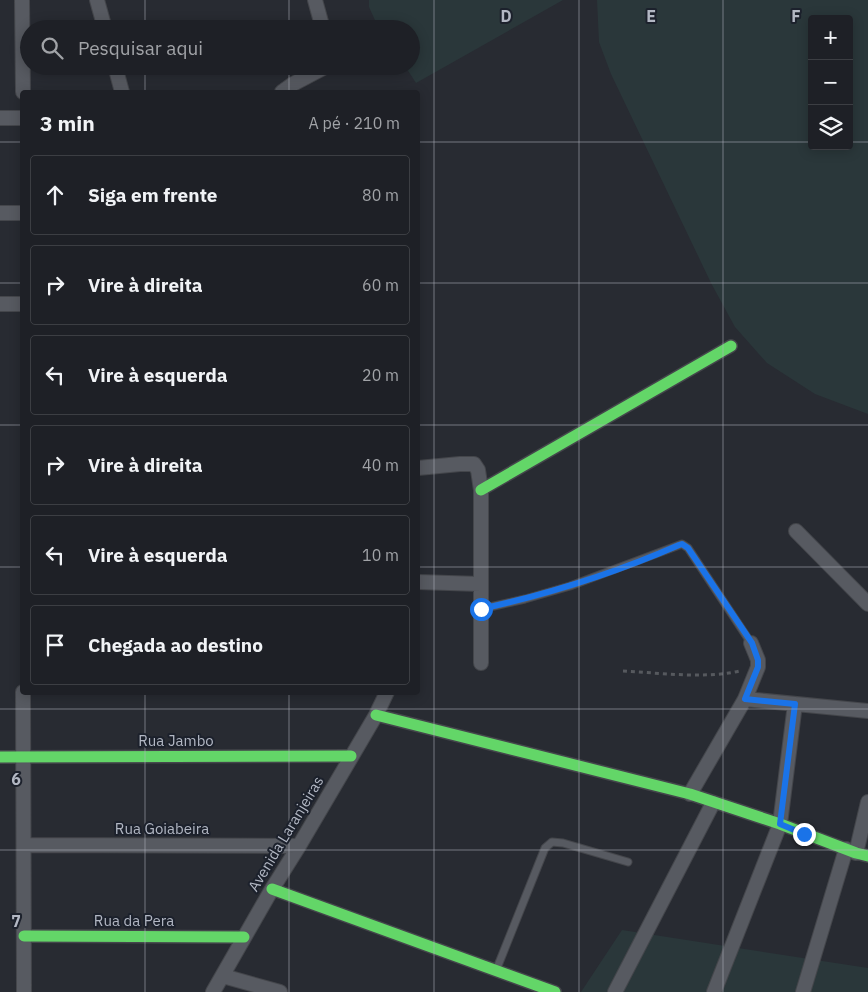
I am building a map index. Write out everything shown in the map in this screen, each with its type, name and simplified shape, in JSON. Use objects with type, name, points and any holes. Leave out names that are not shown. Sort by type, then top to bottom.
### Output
[{"type":"street","points":[[22,0],[22,20]]},
{"type":"street","points":[[97,0],[103,20]]},
{"type":"street","points":[[316,0],[322,20]]},
{"type":"street","points":[[23,75],[23,90]]},
{"type":"street","points":[[117,75],[121,90]]},
{"type":"street","points":[[285,90],[310,75]]},
{"type":"street","points":[[0,118],[20,118]]},
{"type":"street","points":[[0,213],[20,213]]},
{"type":"street","points":[[0,304],[20,304]]},
{"type":"street","points":[[481,490],[731,346]]},
{"type":"street","points":[[420,468],[474,464],[478,470],[481,490],[481,663]]},
{"type":"street","points":[[796,531],[868,604]]},
{"type":"street","points":[[420,582],[480,584]]},
{"type":"street","points":[[690,794],[745,699],[758,667],[758,660],[752,643]]},
{"type":"street","points":[[23,695],[24,992]]},
{"type":"street","name":"Avenida Laranjeiras","points":[[213,992],[272,889],[376,716],[386,695]]},
{"type":"street","points":[[745,699],[868,712]]},
{"type":"street","points":[[714,992],[780,824],[795,704]]},
{"type":"street","points":[[376,716],[690,794],[857,852]]},
{"type":"street","name":"Rua Jambo","points":[[0,756],[351,756]]},
{"type":"street","points":[[803,992],[857,852],[868,802]]},
{"type":"street","points":[[615,992],[714,803]]},
{"type":"street","name":"Rua Goiabeira","points":[[24,845],[299,846]]},
{"type":"street","points":[[272,889],[555,992]]},
{"type":"street","name":"Rua da Pera","points":[[24,936],[244,937]]},
{"type":"street","points":[[223,976],[280,992]]},
{"type":"lane","points":[[481,609],[570,586],[682,544],[688,548],[752,643]]},
{"type":"lane","points":[[496,970],[545,848],[552,842],[563,843],[628,862]]},
{"type":"path","points":[[624,671],[724,674],[758,667]]},
{"type":"shaded area","points":[[369,0],[563,0],[416,83],[411,75],[420,75],[420,20],[375,20],[369,7]]},
{"type":"shaded area","points":[[597,0],[868,0],[868,414],[815,394],[767,363],[735,327],[711,283],[611,74],[599,42]]},
{"type":"shaded area","points":[[622,930],[868,968],[868,992],[581,992]]},
{"type":"traffic: fast","points":[[481,490],[731,346]]},
{"type":"traffic: fast","points":[[376,715],[690,794],[868,856]]},
{"type":"traffic: fast","points":[[0,757],[351,756]]},
{"type":"traffic: fast","points":[[272,889],[555,992]]},
{"type":"traffic: fast","points":[[24,936],[244,937]]},
{"type":"route","points":[[481,609],[570,586],[682,544],[688,548],[752,643],[758,660],[758,667],[745,699],[795,704],[780,824],[804,834]]}]
